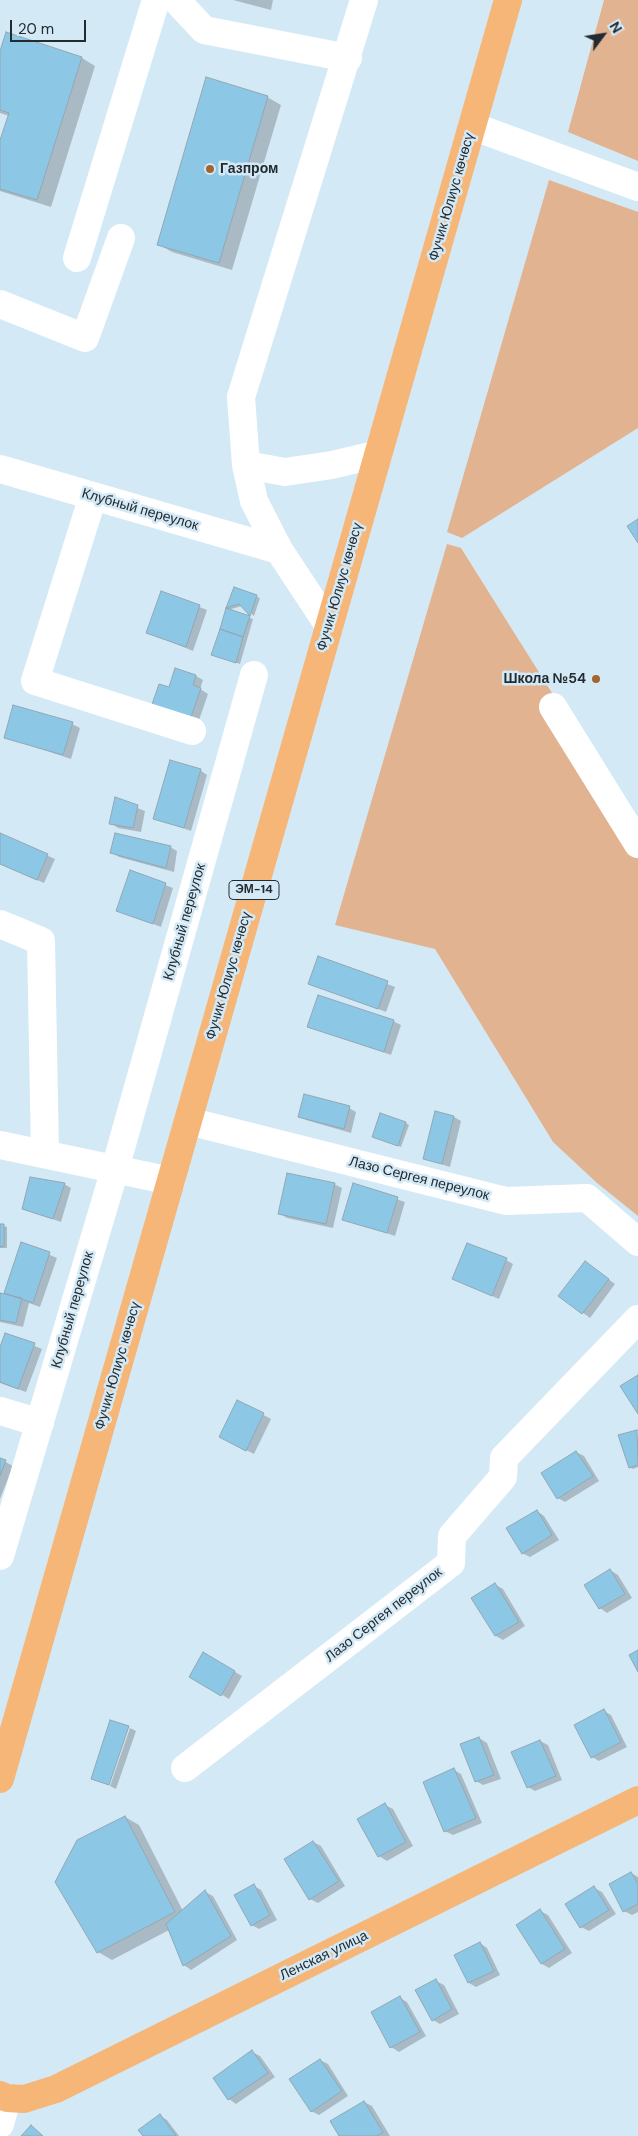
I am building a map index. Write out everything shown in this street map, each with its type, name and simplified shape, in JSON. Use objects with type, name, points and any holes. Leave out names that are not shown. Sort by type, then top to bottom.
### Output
[{"type":"main road","name":"Фучик Юлиус көчөсү","points":[[0,1779],[508,0]]},
{"type":"main road","name":"Ленская улица","points":[[2,2106],[56,2089],[638,1800]]},
{"type":"street","points":[[77,258],[156,0]]},
{"type":"street","points":[[176,0],[204,30],[348,58]]},
{"type":"street","points":[[330,626],[279,550],[254,501],[246,465],[241,398],[348,58],[364,0]]},
{"type":"street","points":[[472,126],[638,186]]},
{"type":"street","points":[[0,304],[85,338],[121,238]]},
{"type":"street","points":[[246,465],[285,472],[332,465],[378,454]]},
{"type":"street","name":"Клубный переулок","points":[[0,469],[279,550]]},
{"type":"street","points":[[93,496],[35,681],[192,730]]},
{"type":"street","name":"Клубный переулок","points":[[0,1556],[115,1169],[254,675]]},
{"type":"street","points":[[553,707],[638,844]]},
{"type":"street","points":[[0,924],[42,941],[45,1154]]},
{"type":"street","name":"Лазо Сергея переулок","points":[[188,1121],[506,1200],[587,1198],[638,1242]]},
{"type":"street","points":[[0,1145],[171,1181]]},
{"type":"street","name":"Лазо Сергея переулок","points":[[185,1768],[451,1563],[452,1536],[503,1477],[504,1458],[638,1319]]},
{"type":"street","points":[[0,1411],[40,1423]]},
{"type":"shaded area","points":[[604,0],[638,0],[638,161],[568,132]]},
{"type":"shaded area","points":[[549,180],[638,212],[638,428],[462,538],[447,532]]},
{"type":"shaded area","points":[[447,544],[461,548],[638,830],[638,1216],[597,1183],[553,1142],[435,949],[335,925]]},
{"type":"building","points":[[6,32],[82,57],[37,200],[0,189],[0,140],[9,113],[0,110],[0,51]]},
{"type":"building","points":[[206,77],[268,96],[219,263],[157,245]]},
{"type":"building","points":[[638,519],[638,543],[627,526]]},
{"type":"building","points":[[234,587],[257,595],[250,616],[239,604],[226,608]]},
{"type":"building","points":[[161,591],[200,605],[186,647],[146,633]]},
{"type":"building","points":[[226,608],[250,616],[243,637],[220,629]]},
{"type":"building","points":[[220,629],[243,637],[236,663],[211,655]]},
{"type":"building","points":[[175,668],[196,675],[193,685],[201,688],[189,723],[150,710],[159,684],[169,687]]},
{"type":"building","points":[[13,705],[73,722],[63,755],[4,738]]},
{"type":"building","points":[[170,760],[201,769],[184,828],[153,819]]},
{"type":"building","points":[[115,797],[138,805],[133,828],[109,824]]},
{"type":"building","points":[[0,833],[48,854],[37,880],[0,864]]},
{"type":"building","points":[[115,833],[171,846],[166,868],[110,853]]},
{"type":"building","points":[[130,870],[166,883],[153,924],[116,911]]},
{"type":"building","points":[[318,956],[388,981],[378,1009],[308,984]]},
{"type":"building","points":[[318,995],[394,1020],[384,1052],[307,1027]]},
{"type":"building","points":[[304,1094],[350,1106],[344,1129],[298,1117]]},
{"type":"building","points":[[435,1111],[454,1116],[442,1164],[423,1159]]},
{"type":"building","points":[[380,1113],[406,1122],[398,1146],[372,1137]]},
{"type":"building","points":[[287,1173],[335,1183],[326,1224],[278,1214]]},
{"type":"building","points":[[30,1177],[65,1183],[53,1219],[22,1209]]},
{"type":"building","points":[[353,1183],[398,1197],[387,1233],[342,1220]]},
{"type":"building","points":[[0,1224],[4,1224],[4,1246],[0,1247]]},
{"type":"building","points":[[21,1242],[50,1252],[33,1303],[4,1293]]},
{"type":"building","points":[[467,1243],[507,1258],[492,1296],[452,1279]]},
{"type":"building","points":[[585,1261],[609,1279],[582,1314],[558,1296]]},
{"type":"building","points":[[0,1293],[22,1298],[16,1323],[0,1320]]},
{"type":"building","points":[[5,1333],[35,1343],[18,1389],[0,1382],[0,1347]]},
{"type":"building","points":[[638,1375],[638,1414],[620,1386]]},
{"type":"building","points":[[237,1400],[264,1413],[246,1451],[219,1437]]},
{"type":"building","points":[[637,1430],[638,1465],[629,1468],[618,1435]]},
{"type":"building","points":[[576,1451],[593,1476],[557,1499],[541,1473]]},
{"type":"building","points":[[0,1458],[6,1460],[0,1476]]},
{"type":"building","points":[[537,1510],[552,1535],[522,1554],[506,1528]]},
{"type":"building","points":[[610,1569],[625,1594],[599,1609],[584,1585]]},
{"type":"building","points":[[495,1583],[519,1622],[495,1636],[471,1598]]},
{"type":"building","points":[[638,1650],[638,1672],[629,1655]]},
{"type":"building","points":[[203,1652],[235,1671],[221,1696],[189,1677]]},
{"type":"building","points":[[604,1709],[621,1742],[591,1758],[574,1725]]},
{"type":"building","points":[[110,1720],[129,1726],[109,1785],[91,1779]]},
{"type":"building","points":[[479,1737],[494,1775],[475,1782],[460,1744]]},
{"type":"building","points":[[540,1740],[556,1776],[527,1788],[511,1752]]},
{"type":"building","points":[[454,1768],[476,1818],[444,1832],[423,1782]]},
{"type":"building","points":[[385,1803],[406,1842],[378,1857],[357,1819]]},
{"type":"building","points":[[125,1816],[175,1912],[97,1953],[55,1882],[77,1840]]},
{"type":"building","points":[[313,1841],[339,1881],[309,1900],[284,1859]]},
{"type":"building","points":[[631,1872],[638,1884],[638,1904],[623,1912],[609,1884]]},
{"type":"building","points":[[254,1884],[270,1915],[251,1926],[234,1895]]},
{"type":"building","points":[[594,1886],[609,1910],[580,1928],[565,1904]]},
{"type":"building","points":[[205,1890],[231,1936],[183,1966],[166,1924]]},
{"type":"building","points":[[540,1909],[565,1949],[541,1964],[516,1925]]},
{"type":"building","points":[[480,1942],[494,1971],[468,1983],[454,1955]]},
{"type":"building","points":[[436,1979],[452,2009],[432,2021],[415,1990]]},
{"type":"building","points":[[400,1996],[420,2032],[390,2048],[371,2012]]},
{"type":"building","points":[[252,2050],[268,2073],[228,2100],[213,2078]]},
{"type":"building","points":[[320,2059],[342,2091],[311,2112],[289,2079]]},
{"type":"building","points":[[364,2101],[383,2132],[377,2136],[339,2136],[330,2121]]},
{"type":"building","points":[[160,2114],[176,2136],[143,2136],[138,2130]]},
{"type":"building","points":[[31,2125],[43,2136],[21,2136]]},
{"type":"place","name":"Газпром","points":[[210,169]]},
{"type":"place","name":"Школа №54","points":[[596,679]]}]
